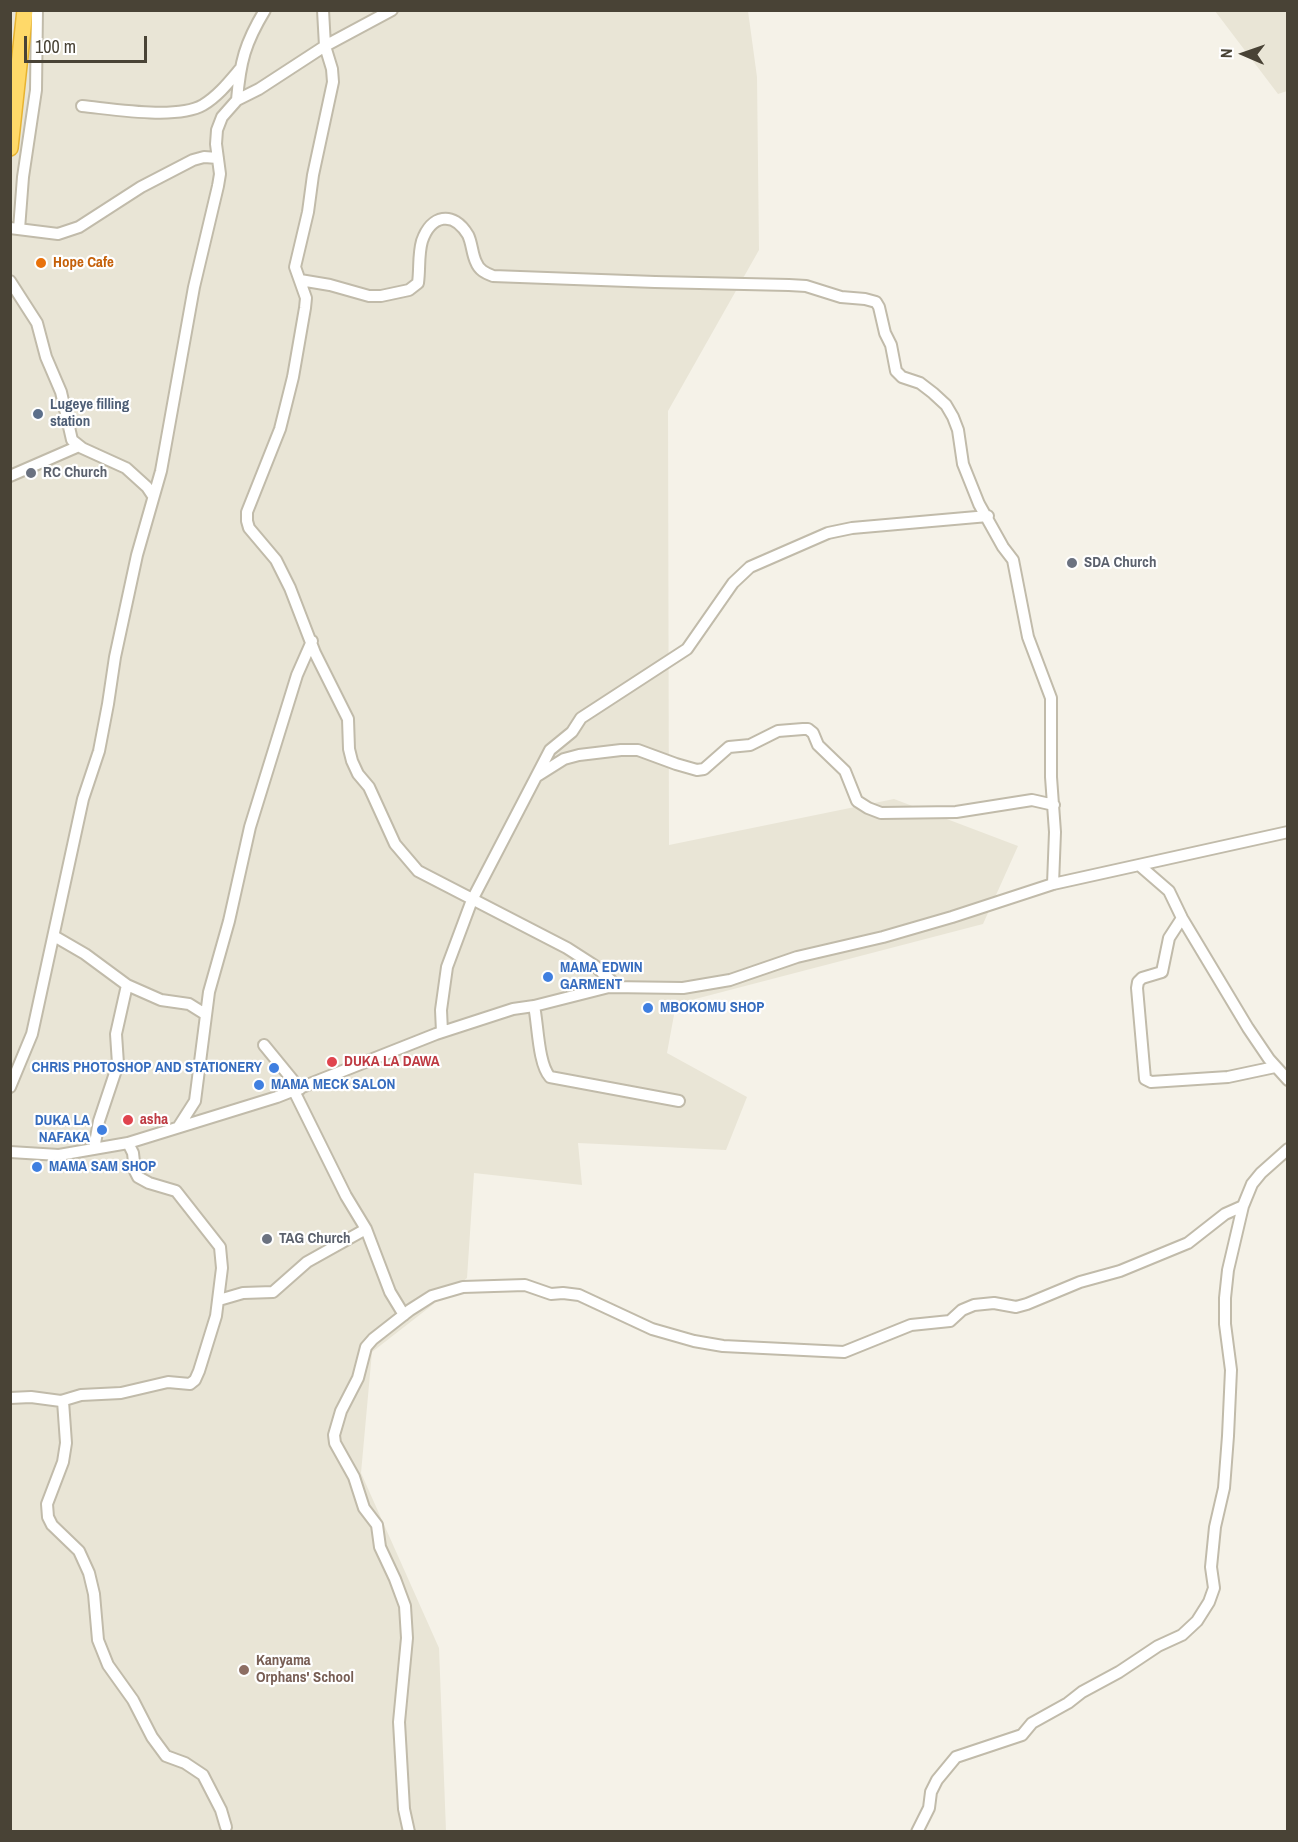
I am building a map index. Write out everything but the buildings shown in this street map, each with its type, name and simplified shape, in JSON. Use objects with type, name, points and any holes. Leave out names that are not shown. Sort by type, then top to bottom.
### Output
[{"type":"highway","points":[[10,148],[25,10]]},
{"type":"street","points":[[37,10],[36,90],[15,229],[58,234],[79,227],[129,194],[193,160],[204,157],[218,158]]},
{"type":"street","points":[[237,100],[240,69],[249,40],[265,10]]},
{"type":"street","points":[[322,10],[325,46],[332,69],[332,93],[296,261],[296,272],[306,298],[305,308],[291,386],[280,429],[247,512],[249,528],[276,560],[291,588],[315,653],[348,718],[349,749],[352,761],[358,774],[369,787],[395,843],[418,871],[567,948],[596,966],[617,986]]},
{"type":"street","points":[[10,1087],[32,1034],[83,799],[99,751],[115,657],[137,555],[162,464],[194,287],[219,186],[220,174],[216,144],[219,122],[237,100],[259,89],[325,46],[392,10]]},
{"type":"street","points":[[82,106],[154,112],[184,111],[201,106],[219,94],[240,69]]},
{"type":"street","points":[[300,280],[340,287],[369,296],[409,290],[418,283],[420,249],[428,229],[434,221],[444,218],[455,221],[461,227],[468,236],[476,262],[482,271],[493,276],[806,286],[841,297],[871,300],[879,307],[896,370],[902,377],[920,383],[933,393],[946,405],[953,417],[958,430],[963,464],[980,504],[1000,542],[1013,560],[1028,637],[1051,698],[1051,777],[1054,805],[1053,884]]},
{"type":"street","points":[[10,281],[37,323],[46,357],[61,392],[72,440],[79,446],[126,468],[147,487],[153,496]]},
{"type":"street","points":[[10,476],[79,446]]},
{"type":"street","points":[[442,1032],[441,1010],[447,967],[472,900],[550,750],[572,732],[581,718],[687,650],[733,583],[750,567],[811,539],[844,530],[954,517],[988,516]]},
{"type":"street","points":[[179,1126],[194,1105],[196,1098],[209,992],[229,921],[261,785],[297,675],[312,641]]},
{"type":"street","points":[[534,778],[564,759],[621,750],[638,750],[689,769],[704,769],[729,747],[750,745],[778,731],[808,729],[813,733],[818,745],[845,771],[857,801],[881,813],[956,813],[1032,800],[1054,805]]},
{"type":"street","points":[[10,1152],[59,1155],[128,1143],[297,1090],[442,1032],[497,1013],[617,986],[683,988],[730,980],[798,957],[883,937],[952,917],[1053,884],[1287,832]]},
{"type":"street","points":[[1139,865],[1169,891],[1182,918],[1248,1028],[1275,1067],[1287,1080]]},
{"type":"street","points":[[1182,918],[1169,938],[1162,972],[1142,978],[1137,984],[1145,1079],[1151,1082],[1228,1077],[1275,1067]]},
{"type":"street","points":[[54,936],[85,954],[127,986],[161,999],[189,1004],[205,1014]]},
{"type":"street","points":[[94,1149],[99,1121],[119,1060],[116,1034],[127,986]]},
{"type":"street","points":[[534,1006],[545,1070],[550,1077],[679,1101]]},
{"type":"street","points":[[264,1045],[297,1090],[346,1196],[366,1229],[390,1292],[404,1315]]},
{"type":"street","points":[[10,1398],[31,1397],[63,1401],[81,1395],[121,1393],[168,1382],[192,1384],[197,1377],[219,1300],[222,1268],[219,1247],[217,1241],[203,1228],[176,1191],[149,1183],[138,1177],[135,1171],[134,1153],[128,1143]]},
{"type":"street","points":[[917,1832],[929,1808],[931,1792],[936,1780],[956,1757],[1022,1735],[1032,1723],[1039,1721],[1158,1646],[1182,1635],[1197,1621],[1209,1602],[1214,1588],[1211,1567],[1215,1527],[1224,1488],[1228,1436],[1231,1370],[1225,1324],[1225,1298],[1228,1270],[1243,1206],[1252,1184],[1287,1149]]},
{"type":"street","points":[[409,1832],[404,1809],[399,1722],[407,1638],[405,1606],[380,1547],[377,1525],[364,1508],[354,1477],[335,1443],[334,1435],[341,1411],[358,1378],[366,1347],[404,1315],[432,1296],[463,1287],[525,1285],[551,1294],[579,1295],[651,1329],[694,1341],[723,1346],[844,1352],[911,1325],[950,1321],[962,1310],[974,1305],[994,1303],[1016,1307],[1080,1282],[1120,1271],[1188,1243],[1225,1214],[1243,1206]]},
{"type":"street","points":[[219,1300],[243,1293],[273,1293],[307,1262],[366,1229]]},
{"type":"street","points":[[63,1401],[66,1443],[63,1462],[47,1504],[48,1517],[52,1525],[78,1551],[89,1573],[94,1594],[98,1641],[108,1665],[133,1700],[152,1737],[166,1756],[185,1763],[203,1775],[221,1810],[226,1827]]},
{"type":"shaded area","points":[[11,11],[748,11],[757,77],[759,250],[668,411],[669,845],[894,799],[1018,846],[983,924],[676,1004],[667,1053],[747,1097],[726,1150],[578,1143],[582,1185],[474,1173],[467,1278],[372,1352],[361,1473],[439,1648],[446,1831],[11,1832]]},
{"type":"shaded area","points":[[1215,11],[1287,11],[1287,91],[1278,94]]},
{"type":"place","name":"Hope Cafe","points":[[41,263]]},
{"type":"place","name":"Lugeye filling station","points":[[38,414]]},
{"type":"place","name":"RC Church","points":[[31,473]]},
{"type":"place","name":"SDA Church","points":[[1072,563]]},
{"type":"place","name":"MAMA EDWIN GARMENT","points":[[548,977]]},
{"type":"place","name":"MBOKOMU SHOP","points":[[648,1008]]},
{"type":"place","name":"DUKA LA DAWA","points":[[332,1062]]},
{"type":"place","name":"CHRIS PHOTOSHOP AND STATIONERY","points":[[274,1068]]},
{"type":"place","name":"MAMA MECK SALON","points":[[259,1085]]},
{"type":"place","name":"asha","points":[[128,1120]]},
{"type":"place","name":"DUKA LA NAFAKA","points":[[102,1130]]},
{"type":"place","name":"MAMA SAM SHOP","points":[[37,1167]]},
{"type":"place","name":"TAG Church","points":[[267,1239]]},
{"type":"place","name":"Kanyama Orphans' School","points":[[244,1670]]}]
